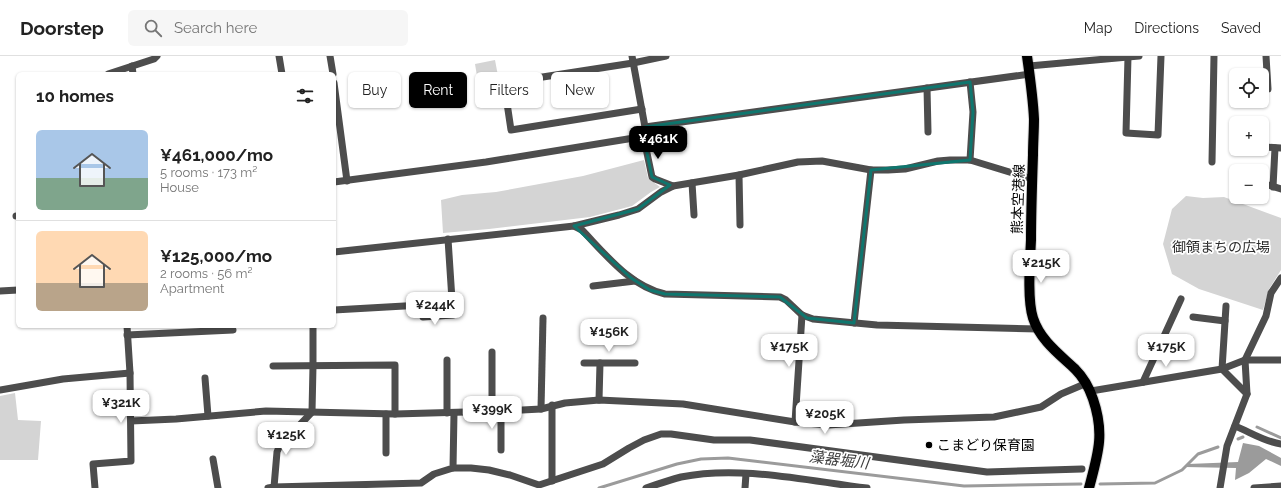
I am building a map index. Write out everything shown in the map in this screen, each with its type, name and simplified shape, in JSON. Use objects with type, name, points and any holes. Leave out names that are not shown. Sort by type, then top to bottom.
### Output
[{"type":"main road","name":"熊本空港線","points":[[1027,56],[1034,121],[1030,289],[1033,318],[1038,329],[1052,347],[1076,370],[1089,387],[1100,422],[1099,449],[1089,488]]},
{"type":"street","points":[[114,72],[154,59],[157,56]]},
{"type":"street","points":[[279,56],[282,72]]},
{"type":"street","points":[[330,56],[333,72]]},
{"type":"street","points":[[642,109],[511,130],[504,83],[632,60],[666,56]]},
{"type":"street","points":[[336,182],[494,161],[640,137],[644,131],[970,82],[1029,70],[1139,56]]},
{"type":"street","points":[[1128,57],[1126,133],[1158,135],[1161,56]]},
{"type":"street","points":[[1212,162],[1214,56]]},
{"type":"street","points":[[1266,56],[1267,68]]},
{"type":"street","points":[[632,60],[642,109],[644,131],[652,177],[655,180],[673,186]]},
{"type":"street","points":[[132,66],[133,72]]},
{"type":"street","points":[[970,82],[973,112],[970,160]]},
{"type":"street","points":[[927,88],[928,132]]},
{"type":"street","points":[[336,98],[347,181]]},
{"type":"street","points":[[1273,187],[1278,148]]},
{"type":"street","points":[[336,252],[574,226],[638,209],[648,203],[660,192],[673,186],[817,160],[871,170],[905,169],[938,161],[970,160],[1032,179]]},
{"type":"street","points":[[854,323],[871,170]]},
{"type":"street","points":[[739,175],[740,226]]},
{"type":"street","points":[[692,183],[694,216]]},
{"type":"street","points":[[1269,186],[1281,189]]},
{"type":"street","points":[[574,226],[582,230],[618,267],[635,281],[650,290],[666,294],[780,297],[786,300],[802,315],[812,319],[854,323],[1038,329]]},
{"type":"street","points":[[336,310],[422,305],[423,317],[453,315],[448,239]]},
{"type":"street","points":[[1220,488],[1227,446],[1247,394],[1245,360],[1266,316],[1271,293],[1281,278]]},
{"type":"street","points":[[593,286],[635,281]]},
{"type":"street","points":[[0,292],[16,290]]},
{"type":"street","points":[[1143,382],[1181,298]]},
{"type":"street","points":[[1226,306],[1222,369],[1247,394]]},
{"type":"street","points":[[795,422],[802,315]]},
{"type":"street","points":[[1193,317],[1225,321]]},
{"type":"street","points":[[540,409],[542,318]]},
{"type":"street","points":[[95,488],[93,464],[131,461],[130,373],[127,328]]},
{"type":"street","points":[[313,328],[312,412],[278,450],[271,488],[421,486],[434,474],[453,468],[489,470],[539,484],[603,464],[644,440],[666,433],[714,440],[750,440],[987,472],[1082,469]]},
{"type":"street","points":[[127,335],[233,330]]},
{"type":"street","points":[[492,352],[492,411]]},
{"type":"street","points":[[447,360],[453,468]]},
{"type":"street","points":[[131,421],[176,419],[266,411],[395,414],[501,411],[540,409],[579,401],[598,400],[683,404],[828,426],[904,420],[994,417],[1041,407],[1061,394],[1089,387],[1143,382],[1222,369],[1245,360],[1281,360]]},
{"type":"street","points":[[584,363],[634,363]]},
{"type":"street","points":[[598,400],[600,363]]},
{"type":"street","points":[[273,366],[395,366],[395,414]]},
{"type":"street","points":[[0,390],[64,379],[130,373]]},
{"type":"street","points":[[205,378],[208,416]]},
{"type":"street","points":[[552,406],[552,481]]},
{"type":"street","points":[[501,411],[501,450]]},
{"type":"street","points":[[386,414],[386,453]]},
{"type":"street","points":[[1235,426],[1252,432],[1270,442],[1281,444]]},
{"type":"street","points":[[213,459],[218,488]]},
{"type":"street","points":[[646,488],[681,477],[724,473],[815,481],[867,488]]},
{"type":"street","points":[[745,488],[746,474]]},
{"type":"street","points":[[1254,488],[1281,486]]},
{"type":"highlighted area","points":[[970,82],[973,112],[970,160],[871,170],[854,323],[807,318],[780,297],[665,294],[650,290],[631,278],[574,226],[638,209],[670,185],[652,177],[643,134],[645,127]]},
{"type":"green space","points":[[495,60],[497,72],[476,72],[475,64]]},
{"type":"green space","points":[[644,160],[648,178],[660,187],[632,206],[590,217],[443,233],[441,200],[462,195],[496,192],[583,176]]},
{"type":"green space","name":"御領まちの広場","points":[[1186,196],[1203,198],[1224,197],[1229,199],[1229,204],[1243,204],[1281,218],[1281,270],[1269,289],[1263,310],[1199,289],[1172,274],[1163,244],[1172,209]]},
{"type":"green space","points":[[15,393],[18,420],[41,421],[38,460],[0,460],[0,396]]},
{"type":"shaded area","points":[[1243,443],[1259,446],[1281,458],[1281,466],[1266,459],[1249,473],[1235,480],[1236,468],[1185,467],[1188,464],[1238,462]]},
{"type":"waterway","name":"藻器堀川","points":[[1257,427],[1281,438]]},
{"type":"waterway","name":"藻器堀川","points":[[1238,439],[1243,437]]},
{"type":"waterway","name":"藻器堀川","points":[[1100,484],[1155,483],[1182,470],[1198,454],[1218,447]]},
{"type":"waterway","name":"藻器堀川","points":[[599,488],[677,464],[701,459],[728,458],[964,486],[1081,484]]},
{"type":"place","name":"こまどり保育園","points":[[929,445]]}]
